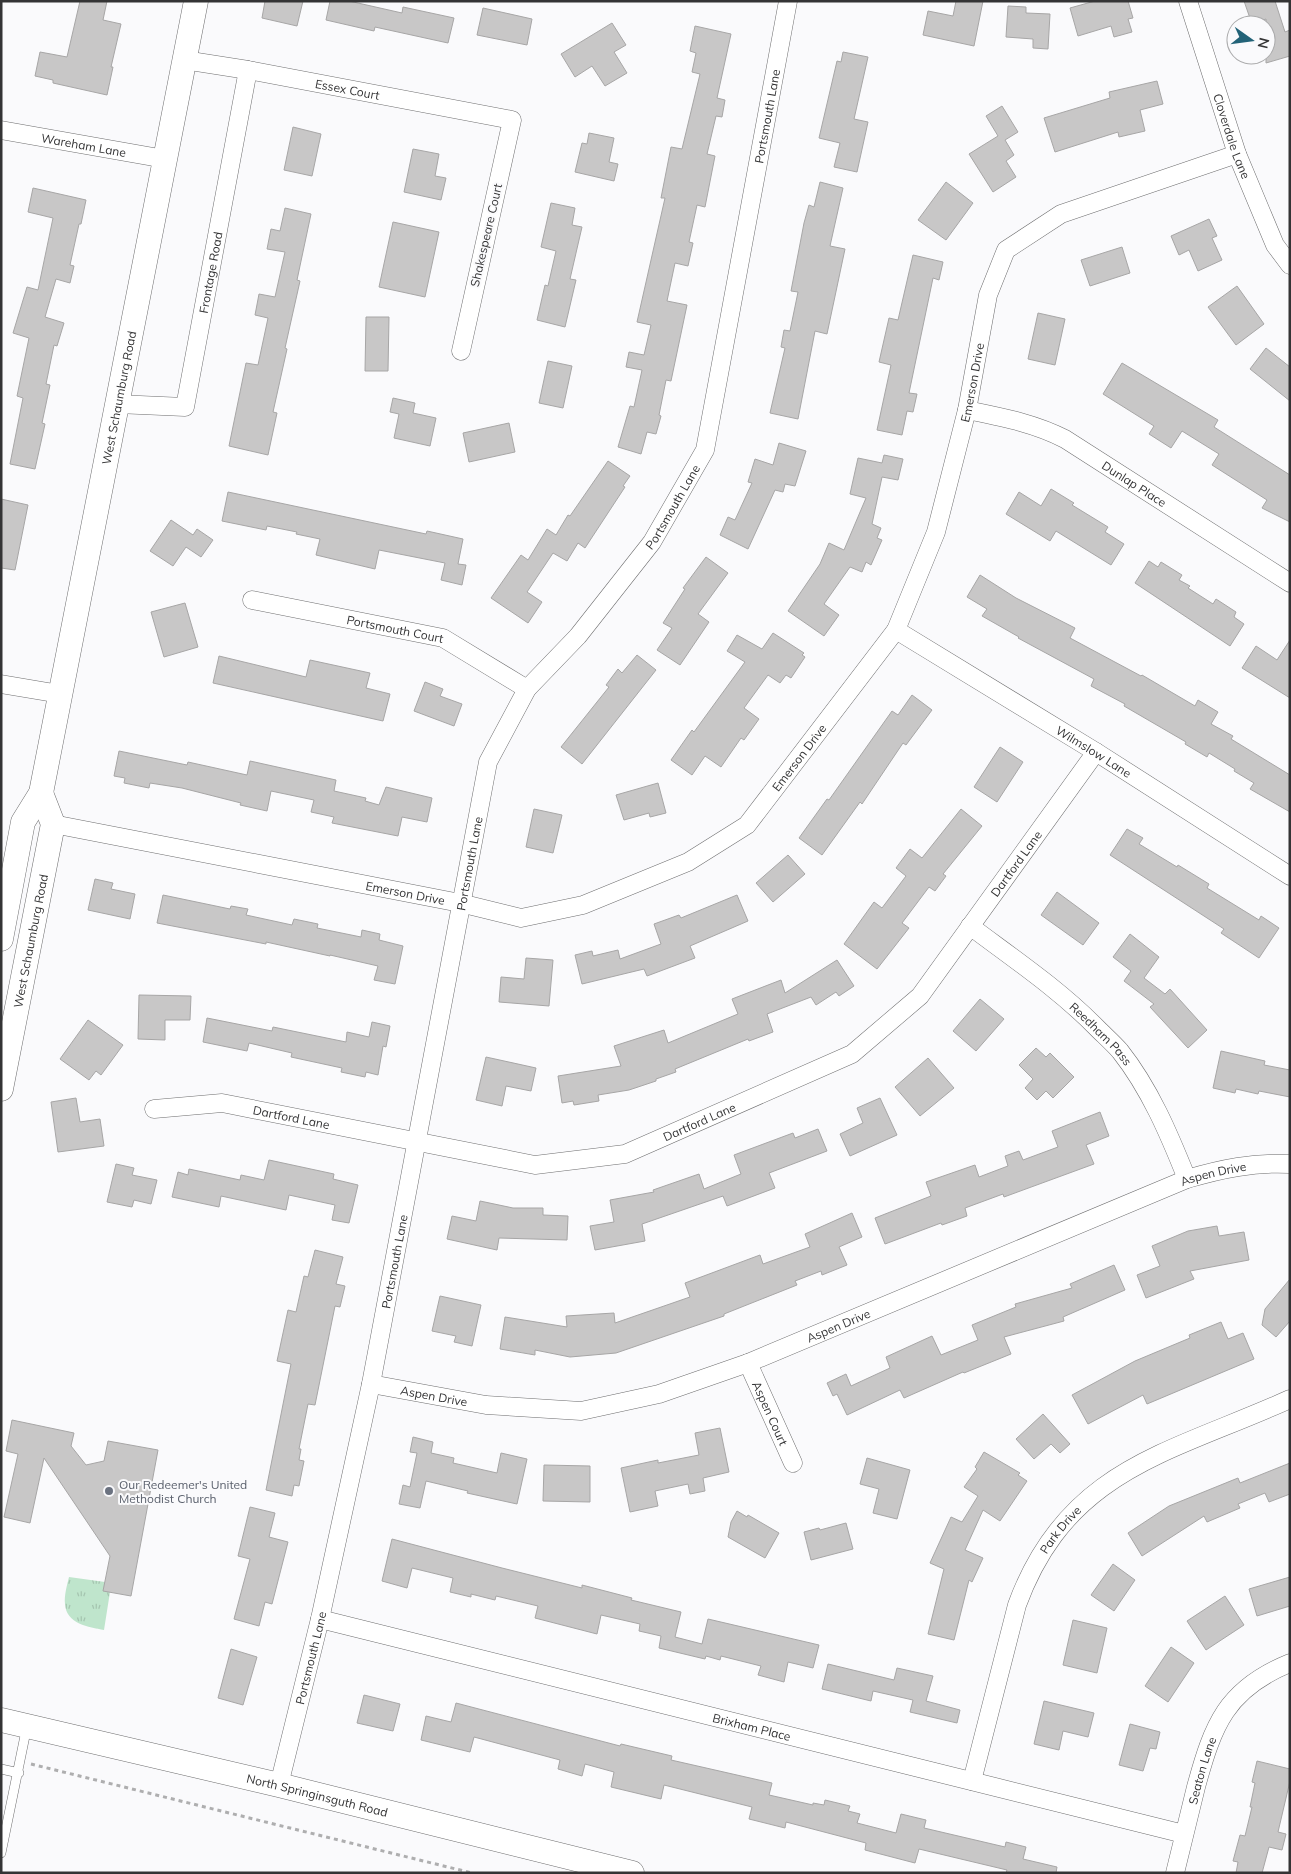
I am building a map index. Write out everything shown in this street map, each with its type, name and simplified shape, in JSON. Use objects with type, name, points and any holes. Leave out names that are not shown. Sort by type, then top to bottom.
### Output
[{"type":"main road","name":"West Schaumburg Road","points":[[1,939],[23,822],[41,793],[196,1]]},
{"type":"main road","points":[[41,793],[53,824]]},
{"type":"main road","name":"West Schaumburg Road","points":[[1,1089],[53,824]]},
{"type":"main road","name":"North Springinsguth Road","points":[[1,1720],[279,1785],[632,1873]]},
{"type":"street","name":"Portsmouth Lane","points":[[279,1785],[320,1619],[371,1384],[488,762],[527,689],[578,636],[652,542],[704,450],[788,1]]},
{"type":"street","name":"Cloverdale Lane","points":[[1188,1],[1237,154],[1275,245],[1290,265]]},
{"type":"street","name":"Essex Court","points":[[184,60],[248,70],[512,120]]},
{"type":"street","name":"Frontage Road","points":[[117,404],[185,407],[248,70]]},
{"type":"street","name":"Shakespeare Court","points":[[461,351],[512,120]]},
{"type":"street","name":"Wareham Lane","points":[[1,130],[165,159]]},
{"type":"street","name":"Emerson Drive","points":[[53,824],[460,903],[521,918],[583,904],[688,862],[747,825],[896,630],[936,532],[967,410],[988,295],[1006,250],[1061,214],[1237,154]]},
{"type":"street","name":"Dunlap Place","points":[[967,410],[1019,421],[1065,439],[1290,583]]},
{"type":"street","name":"Portsmouth Court","points":[[252,600],[443,638],[527,689]]},
{"type":"street","name":"Wilmslow Lane","points":[[896,630],[1096,752],[1290,876]]},
{"type":"street","points":[[1,684],[60,694]]},
{"type":"street","name":"Dartford Lane","points":[[154,1109],[222,1104],[534,1165],[625,1154],[852,1054],[920,996],[1096,752]]},
{"type":"street","name":"Reedham Pass","points":[[970,926],[1084,1015],[1119,1050],[1143,1084],[1165,1123],[1187,1179]]},
{"type":"street","name":"Aspen Drive","points":[[371,1384],[486,1405],[581,1411],[659,1394],[748,1362],[1187,1179],[1222,1169],[1272,1163],[1290,1164]]},
{"type":"street","name":"Aspen Court","points":[[748,1362],[793,1463]]},
{"type":"street","name":"Park Drive","points":[[972,1781],[1016,1605],[1038,1558],[1068,1518],[1083,1501],[1126,1470],[1146,1459],[1290,1399]]},
{"type":"street","name":"Brixham Place","points":[[320,1619],[1184,1834]]},
{"type":"street","name":"Seaton Lane","points":[[1175,1873],[1211,1736],[1220,1717],[1232,1702],[1254,1681],[1270,1671],[1290,1663]]},
{"type":"lane","points":[[1,1853],[19,1773],[27,1726]]},
{"type":"lane","points":[[1,1769],[19,1773]]},
{"type":"path","points":[[21,1761],[472,1873]]},
{"type":"green space","points":[[69,1577],[105,1582],[110,1592],[104,1630],[79,1623],[69,1616],[66,1611],[65,1601]]},
{"type":"building","points":[[80,1],[107,1],[103,20],[121,24],[107,95],[53,83],[53,80],[35,76],[40,52],[67,57]]},
{"type":"building","points":[[265,1],[303,1],[297,26],[262,18]]},
{"type":"building","points":[[330,1],[349,1],[402,13],[403,7],[454,18],[448,43],[375,27],[374,31],[326,20]]},
{"type":"building","points":[[956,1],[983,1],[974,46],[923,35],[928,11],[953,16]]},
{"type":"building","points":[[1095,1],[1128,1],[1133,18],[1128,19],[1132,32],[1114,37],[1111,26],[1078,36],[1070,8]]},
{"type":"building","points":[[1244,1],[1275,1],[1285,32],[1290,30],[1290,56],[1276,60],[1276,15],[1249,15]]},
{"type":"building","points":[[1008,6],[1026,7],[1026,13],[1050,14],[1048,49],[1033,48],[1033,39],[1006,37]]},
{"type":"building","points":[[483,8],[532,19],[527,45],[477,35]]},
{"type":"building","points":[[612,23],[626,45],[614,52],[627,73],[605,86],[592,66],[575,77],[561,54]]},
{"type":"building","points":[[695,26],[731,34],[717,98],[725,100],[722,117],[716,116],[707,154],[715,156],[705,207],[697,205],[689,242],[693,243],[688,266],[675,263],[667,301],[687,305],[671,381],[666,380],[659,415],[661,416],[656,434],[647,432],[641,454],[618,447],[630,406],[634,407],[642,370],[626,367],[629,352],[644,355],[651,325],[637,322],[665,198],[661,198],[671,147],[682,149],[700,74],[692,72],[696,53],[690,51]]},
{"type":"building","points":[[843,52],[868,57],[854,119],[868,122],[857,172],[834,167],[840,143],[819,138],[837,61],[841,62]]},
{"type":"building","points":[[1157,81],[1163,104],[1140,110],[1145,131],[1119,137],[1118,132],[1055,152],[1044,118],[1110,98],[1109,92]]},
{"type":"building","points":[[1002,106],[1018,132],[1005,140],[1014,155],[1006,161],[1016,177],[993,192],[969,154],[998,136],[986,116]]},
{"type":"building","points":[[293,127],[321,134],[312,176],[284,170]]},
{"type":"building","points":[[589,133],[614,138],[609,162],[618,164],[614,181],[575,172],[582,143],[587,144]]},
{"type":"building","points":[[413,149],[439,154],[435,176],[446,178],[441,200],[404,192]]},
{"type":"building","points":[[820,182],[843,188],[830,246],[845,249],[827,334],[815,331],[798,419],[770,413],[785,348],[781,347],[784,330],[790,331],[798,292],[791,291],[804,223],[809,205],[814,207]]},
{"type":"building","points":[[946,182],[973,203],[946,240],[918,220]]},
{"type":"building","points":[[33,188],[86,200],[70,265],[74,266],[70,283],[56,279],[45,317],[64,323],[57,346],[54,345],[46,384],[50,385],[42,423],[45,424],[35,469],[10,464],[23,398],[17,396],[29,338],[13,333],[27,287],[38,290],[53,218],[28,212]]},
{"type":"building","points":[[551,203],[575,208],[572,225],[582,227],[570,279],[576,280],[565,327],[537,320],[545,285],[548,286],[556,251],[541,247]]},
{"type":"building","points":[[285,208],[311,214],[297,280],[300,281],[285,348],[287,349],[273,412],[277,413],[268,455],[229,446],[246,363],[258,365],[268,318],[255,315],[259,294],[275,297],[285,252],[267,249],[271,229],[280,231]]},
{"type":"building","points":[[1209,219],[1217,236],[1212,238],[1222,260],[1198,271],[1189,250],[1179,255],[1171,236]]},
{"type":"building","points":[[393,222],[439,232],[425,297],[379,287]]},
{"type":"building","points":[[1122,247],[1130,273],[1090,286],[1081,260]]},
{"type":"building","points":[[913,255],[943,262],[939,280],[933,278],[909,393],[917,394],[913,412],[907,411],[902,435],[877,430],[891,365],[879,362],[889,318],[898,320]]},
{"type":"building","points":[[1237,286],[1264,324],[1236,345],[1208,307]]},
{"type":"building","points":[[1038,313],[1065,319],[1055,365],[1028,359]]},
{"type":"building","points":[[366,317],[389,317],[388,371],[365,371]]},
{"type":"building","points":[[1266,348],[1290,367],[1290,401],[1250,369]]},
{"type":"building","points":[[548,361],[572,366],[563,408],[539,403]]},
{"type":"building","points":[[1122,363],[1218,420],[1214,427],[1290,475],[1290,522],[1262,508],[1267,500],[1212,465],[1219,454],[1182,431],[1171,448],[1149,434],[1154,426],[1103,394]]},
{"type":"building","points":[[393,398],[415,403],[413,413],[436,418],[430,446],[394,438],[399,414],[390,412]]},
{"type":"building","points":[[509,423],[515,452],[469,462],[463,433]]},
{"type":"building","points":[[779,443],[806,451],[795,486],[785,484],[783,492],[775,490],[748,549],[720,535],[728,517],[735,520],[752,483],[748,482],[755,459],[773,465]]},
{"type":"building","points":[[884,455],[903,459],[898,480],[882,477],[872,524],[881,528],[877,538],[882,540],[871,565],[866,562],[862,572],[850,567],[824,604],[839,615],[824,636],[788,611],[820,564],[829,543],[844,550],[866,498],[850,494],[858,458],[882,463]]},
{"type":"building","points":[[608,461],[630,476],[623,486],[625,487],[585,548],[578,543],[567,561],[553,553],[527,592],[542,602],[528,623],[491,598],[521,555],[528,560],[547,529],[556,535],[568,515],[570,516]]},
{"type":"building","points":[[1051,489],[1074,503],[1072,505],[1108,527],[1105,532],[1124,544],[1111,565],[1056,531],[1050,541],[1006,514],[1019,492],[1041,506]]},
{"type":"building","points":[[228,492],[426,534],[427,531],[463,539],[458,564],[466,565],[462,585],[441,580],[445,563],[379,550],[375,569],[316,555],[320,539],[267,526],[266,530],[222,521]]},
{"type":"building","points":[[1,499],[28,505],[15,570],[1,568]]},
{"type":"building","points":[[171,520],[193,535],[197,529],[213,540],[201,557],[186,547],[173,566],[150,551]]},
{"type":"building","points":[[706,557],[728,573],[698,614],[709,622],[680,665],[657,650],[672,628],[663,623],[685,589],[683,588]]},
{"type":"building","points":[[1149,561],[1158,567],[1161,562],[1182,575],[1179,580],[1190,586],[1188,588],[1213,604],[1216,599],[1236,612],[1234,617],[1244,624],[1230,646],[1135,583]]},
{"type":"building","points":[[980,575],[1016,598],[1075,628],[1070,638],[1142,675],[1195,706],[1198,700],[1218,712],[1211,724],[1233,736],[1231,739],[1290,775],[1290,812],[1250,789],[1254,783],[1234,771],[1235,769],[1209,753],[1207,757],[1185,744],[1186,742],[1124,706],[1125,704],[1091,686],[1094,679],[1018,638],[982,616],[987,609],[967,597]]},
{"type":"building","points":[[185,603],[198,647],[164,657],[151,612]]},
{"type":"building","points":[[773,633],[804,653],[802,655],[805,657],[791,678],[786,675],[780,683],[768,675],[744,708],[759,719],[744,740],[741,738],[721,767],[705,756],[692,775],[671,760],[745,662],[727,651],[737,635],[762,649]]},
{"type":"building","points":[[1290,640],[1290,698],[1242,668],[1256,646],[1277,660]]},
{"type":"building","points":[[637,655],[656,670],[582,764],[561,747],[609,687],[606,685],[618,669],[622,673]]},
{"type":"building","points":[[219,656],[306,677],[310,660],[370,673],[366,688],[390,694],[383,721],[213,683]]},
{"type":"building","points":[[425,682],[443,689],[440,696],[462,704],[454,726],[414,711]]},
{"type":"building","points":[[912,695],[932,710],[906,745],[903,743],[862,804],[860,802],[822,855],[799,838],[827,799],[829,800],[892,711],[898,715]]},
{"type":"building","points":[[1000,747],[1023,762],[997,802],[974,787]]},
{"type":"building","points":[[119,751],[187,765],[188,762],[247,775],[250,761],[336,780],[334,791],[366,798],[365,801],[379,805],[386,787],[432,798],[427,822],[402,817],[398,836],[332,823],[334,817],[311,812],[314,800],[271,791],[267,811],[182,788],[150,783],[149,788],[124,783],[125,778],[114,776]]},
{"type":"building","points":[[658,783],[666,813],[650,817],[649,813],[624,820],[616,795]]},
{"type":"building","points":[[534,809],[562,815],[553,853],[526,847]]},
{"type":"building","points":[[961,809],[982,826],[943,874],[946,876],[935,891],[929,887],[902,923],[909,928],[877,969],[844,944],[874,902],[882,908],[906,876],[896,868],[910,849],[922,858]]},
{"type":"building","points":[[1127,829],[1143,838],[1139,844],[1209,884],[1207,888],[1259,920],[1261,916],[1279,928],[1259,958],[1221,933],[1224,929],[1110,855]]},
{"type":"building","points":[[788,855],[805,874],[773,902],[756,883]]},
{"type":"building","points":[[95,879],[113,883],[111,889],[135,894],[130,919],[88,910]]},
{"type":"building","points":[[1057,892],[1099,923],[1083,945],[1041,915]]},
{"type":"building","points":[[163,895],[230,909],[231,906],[248,909],[246,915],[292,925],[294,919],[318,924],[317,928],[361,937],[362,930],[380,934],[379,940],[403,946],[395,984],[374,980],[378,966],[266,942],[266,944],[157,923]]},
{"type":"building","points":[[737,895],[748,921],[690,946],[695,958],[647,976],[644,969],[582,984],[575,955],[592,951],[593,956],[618,950],[620,959],[661,944],[654,924],[679,915],[681,918]]},
{"type":"building","points":[[1130,934],[1159,957],[1144,978],[1165,994],[1170,989],[1207,1030],[1188,1048],[1150,1007],[1154,1004],[1124,981],[1131,971],[1113,957]]},
{"type":"building","points":[[526,958],[553,960],[549,1006],[499,1002],[501,977],[524,979]]},
{"type":"building","points":[[837,960],[854,986],[839,996],[836,992],[816,1005],[811,997],[767,1014],[773,1032],[749,1041],[748,1039],[675,1069],[676,1072],[656,1079],[656,1081],[629,1090],[598,1095],[599,1101],[574,1105],[573,1101],[562,1103],[558,1076],[621,1066],[614,1046],[664,1030],[668,1043],[738,1014],[732,999],[781,980],[785,993]]},
{"type":"building","points":[[139,995],[191,996],[190,1020],[165,1020],[165,1040],[138,1039]]},
{"type":"building","points":[[980,999],[1004,1019],[976,1051],[953,1031]]},
{"type":"building","points":[[207,1018],[272,1031],[273,1027],[346,1042],[347,1032],[369,1037],[372,1022],[390,1026],[386,1047],[383,1046],[378,1075],[366,1072],[365,1077],[341,1072],[342,1068],[291,1057],[292,1053],[249,1043],[247,1051],[203,1042]]},
{"type":"building","points":[[88,1020],[123,1045],[101,1075],[96,1071],[89,1080],[60,1059]]},
{"type":"building","points":[[1036,1048],[1046,1057],[1050,1053],[1074,1077],[1053,1098],[1046,1091],[1037,1100],[1025,1088],[1033,1079],[1019,1065]]},
{"type":"building","points":[[1221,1051],[1265,1061],[1264,1065],[1290,1070],[1290,1097],[1259,1091],[1258,1094],[1236,1089],[1235,1093],[1213,1088]]},
{"type":"building","points":[[486,1057],[536,1068],[531,1091],[506,1086],[502,1106],[476,1100]]},
{"type":"building","points":[[928,1058],[954,1088],[920,1116],[895,1087]]},
{"type":"building","points":[[76,1098],[80,1122],[100,1119],[104,1146],[58,1152],[51,1102]]},
{"type":"building","points":[[880,1098],[897,1135],[850,1156],[840,1134],[863,1123],[857,1108]]},
{"type":"building","points":[[1100,1112],[1109,1136],[1086,1145],[1094,1164],[1004,1197],[1003,1194],[965,1208],[967,1216],[942,1225],[941,1223],[885,1244],[875,1218],[931,1196],[926,1182],[975,1165],[979,1177],[1008,1166],[1005,1156],[1019,1151],[1023,1160],[1058,1147],[1052,1131]]},
{"type":"building","points":[[818,1129],[827,1151],[769,1173],[775,1188],[727,1206],[723,1196],[642,1224],[645,1241],[595,1250],[590,1226],[614,1222],[610,1200],[654,1192],[653,1190],[699,1174],[704,1189],[741,1174],[734,1155],[793,1133],[795,1138]]},
{"type":"building","points":[[269,1160],[334,1174],[333,1179],[358,1185],[349,1223],[332,1220],[335,1205],[289,1195],[286,1210],[221,1196],[219,1207],[172,1197],[178,1172],[188,1175],[189,1169],[240,1180],[241,1175],[264,1180]]},
{"type":"building","points":[[116,1164],[134,1168],[132,1175],[157,1180],[151,1204],[134,1200],[132,1207],[107,1202]]},
{"type":"building","points":[[480,1201],[513,1208],[543,1208],[543,1215],[568,1216],[567,1240],[499,1238],[497,1250],[447,1239],[452,1216],[476,1221]]},
{"type":"building","points":[[852,1213],[862,1237],[839,1247],[847,1265],[822,1275],[821,1271],[795,1281],[797,1285],[724,1314],[724,1316],[616,1353],[570,1357],[535,1350],[535,1355],[500,1349],[505,1317],[567,1327],[566,1316],[614,1313],[615,1323],[690,1297],[685,1283],[760,1255],[763,1264],[810,1247],[805,1234]]},
{"type":"building","points":[[1217,1226],[1219,1236],[1244,1232],[1249,1260],[1190,1271],[1194,1279],[1146,1298],[1137,1275],[1160,1266],[1152,1246],[1188,1231]]},
{"type":"building","points":[[315,1250],[343,1257],[336,1284],[345,1286],[340,1307],[335,1306],[315,1405],[308,1404],[299,1449],[301,1449],[299,1460],[304,1461],[299,1486],[294,1485],[292,1496],[266,1490],[291,1364],[277,1361],[288,1310],[296,1312],[304,1276],[308,1277]]},
{"type":"building","points":[[1114,1265],[1125,1290],[1063,1317],[1064,1321],[1004,1337],[1011,1354],[963,1372],[904,1398],[900,1390],[847,1415],[837,1394],[833,1396],[827,1383],[846,1374],[851,1386],[890,1368],[886,1357],[932,1336],[941,1355],[978,1340],[972,1325],[1016,1307],[1015,1304],[1072,1288],[1070,1284]]},
{"type":"building","points":[[1290,1279],[1290,1321],[1276,1337],[1262,1325],[1265,1309]]},
{"type":"building","points":[[440,1296],[481,1305],[472,1346],[454,1342],[456,1336],[432,1331]]},
{"type":"building","points":[[1221,1322],[1228,1339],[1243,1333],[1254,1359],[1147,1404],[1143,1395],[1088,1424],[1072,1395],[1135,1361],[1190,1338],[1189,1335]]},
{"type":"building","points":[[1043,1414],[1070,1444],[1060,1453],[1051,1444],[1034,1459],[1016,1439]]},
{"type":"building","name":"Our Redeemer's United Methodist Church","points":[[12,1420],[74,1433],[71,1446],[86,1465],[104,1461],[108,1441],[158,1450],[131,1596],[103,1591],[110,1556],[44,1458],[30,1523],[4,1517],[18,1454],[6,1451]]},
{"type":"building","points":[[720,1428],[729,1472],[703,1478],[705,1491],[690,1494],[688,1484],[655,1491],[658,1506],[630,1512],[621,1468],[658,1460],[658,1463],[699,1455],[695,1433]]},
{"type":"building","points":[[413,1437],[433,1442],[431,1453],[454,1458],[453,1463],[497,1473],[501,1453],[527,1459],[517,1504],[467,1493],[468,1491],[426,1481],[420,1508],[399,1504],[403,1485],[410,1487],[417,1453],[410,1452]]},
{"type":"building","points":[[984,1452],[1020,1473],[1018,1475],[1027,1481],[1000,1521],[983,1510],[965,1550],[983,1558],[972,1582],[969,1580],[954,1640],[928,1634],[944,1569],[930,1563],[951,1517],[962,1522],[978,1496],[964,1487],[977,1469],[975,1467]]},
{"type":"building","points":[[867,1458],[910,1470],[897,1519],[873,1513],[879,1489],[860,1484]]},
{"type":"building","points":[[1290,1463],[1290,1494],[1269,1502],[1265,1493],[1238,1504],[1240,1508],[1207,1522],[1204,1516],[1142,1556],[1128,1533],[1169,1506],[1238,1478],[1240,1483]]},
{"type":"building","points":[[544,1465],[590,1466],[590,1502],[543,1501]]},
{"type":"building","points":[[250,1507],[275,1513],[269,1537],[288,1542],[272,1604],[265,1602],[259,1626],[234,1619],[250,1559],[238,1556]]},
{"type":"building","points":[[737,1511],[747,1517],[748,1515],[779,1533],[765,1558],[728,1537],[731,1522]]},
{"type":"building","points":[[846,1523],[853,1549],[811,1560],[804,1532]]},
{"type":"building","points":[[392,1539],[582,1588],[582,1585],[632,1598],[631,1600],[681,1612],[675,1637],[702,1644],[708,1619],[819,1645],[813,1668],[788,1662],[784,1682],[758,1675],[761,1666],[721,1656],[720,1660],[706,1656],[705,1659],[659,1648],[661,1636],[639,1631],[640,1624],[601,1615],[597,1634],[535,1618],[538,1606],[496,1596],[495,1600],[471,1594],[471,1597],[450,1592],[453,1578],[412,1568],[407,1588],[382,1581]]},
{"type":"building","points":[[1113,1564],[1135,1580],[1114,1611],[1091,1595]]},
{"type":"building","points":[[1290,1577],[1290,1606],[1257,1616],[1249,1589]]},
{"type":"building","points":[[1225,1596],[1244,1625],[1206,1650],[1187,1621]]},
{"type":"building","points":[[1073,1620],[1107,1628],[1097,1673],[1063,1665]]},
{"type":"building","points":[[1171,1647],[1194,1663],[1168,1702],[1145,1686]]},
{"type":"building","points":[[231,1649],[257,1657],[243,1705],[218,1698]]},
{"type":"building","points":[[828,1664],[894,1680],[897,1668],[933,1676],[926,1701],[960,1710],[957,1723],[910,1712],[913,1700],[873,1691],[871,1701],[822,1689]]},
{"type":"building","points":[[364,1695],[400,1704],[393,1731],[357,1723]]},
{"type":"building","points":[[1044,1701],[1094,1713],[1088,1737],[1063,1731],[1059,1750],[1034,1744]]},
{"type":"building","points":[[456,1703],[620,1746],[621,1744],[672,1756],[671,1760],[772,1783],[769,1795],[813,1805],[813,1803],[824,1805],[825,1800],[850,1806],[848,1811],[860,1814],[857,1823],[896,1833],[901,1814],[926,1820],[924,1828],[1005,1847],[1006,1842],[1026,1847],[1023,1859],[1057,1867],[1056,1873],[1006,1873],[1007,1870],[919,1849],[915,1863],[865,1850],[866,1843],[786,1822],[785,1828],[749,1819],[752,1807],[664,1785],[661,1799],[611,1787],[614,1772],[585,1764],[582,1776],[558,1769],[560,1760],[474,1737],[470,1752],[421,1740],[426,1716],[451,1722]]},
{"type":"building","points":[[1130,1724],[1160,1732],[1156,1749],[1150,1748],[1143,1771],[1119,1765]]},
{"type":"building","points":[[1257,1761],[1290,1769],[1290,1781],[1278,1832],[1286,1834],[1282,1850],[1269,1847],[1262,1873],[1236,1873],[1238,1862],[1233,1861],[1240,1835],[1245,1836],[1252,1807],[1250,1807],[1255,1783],[1252,1782]]},
{"type":"place","name":"Our Redeemer's United Methodist Church","points":[[109,1491]]}]
